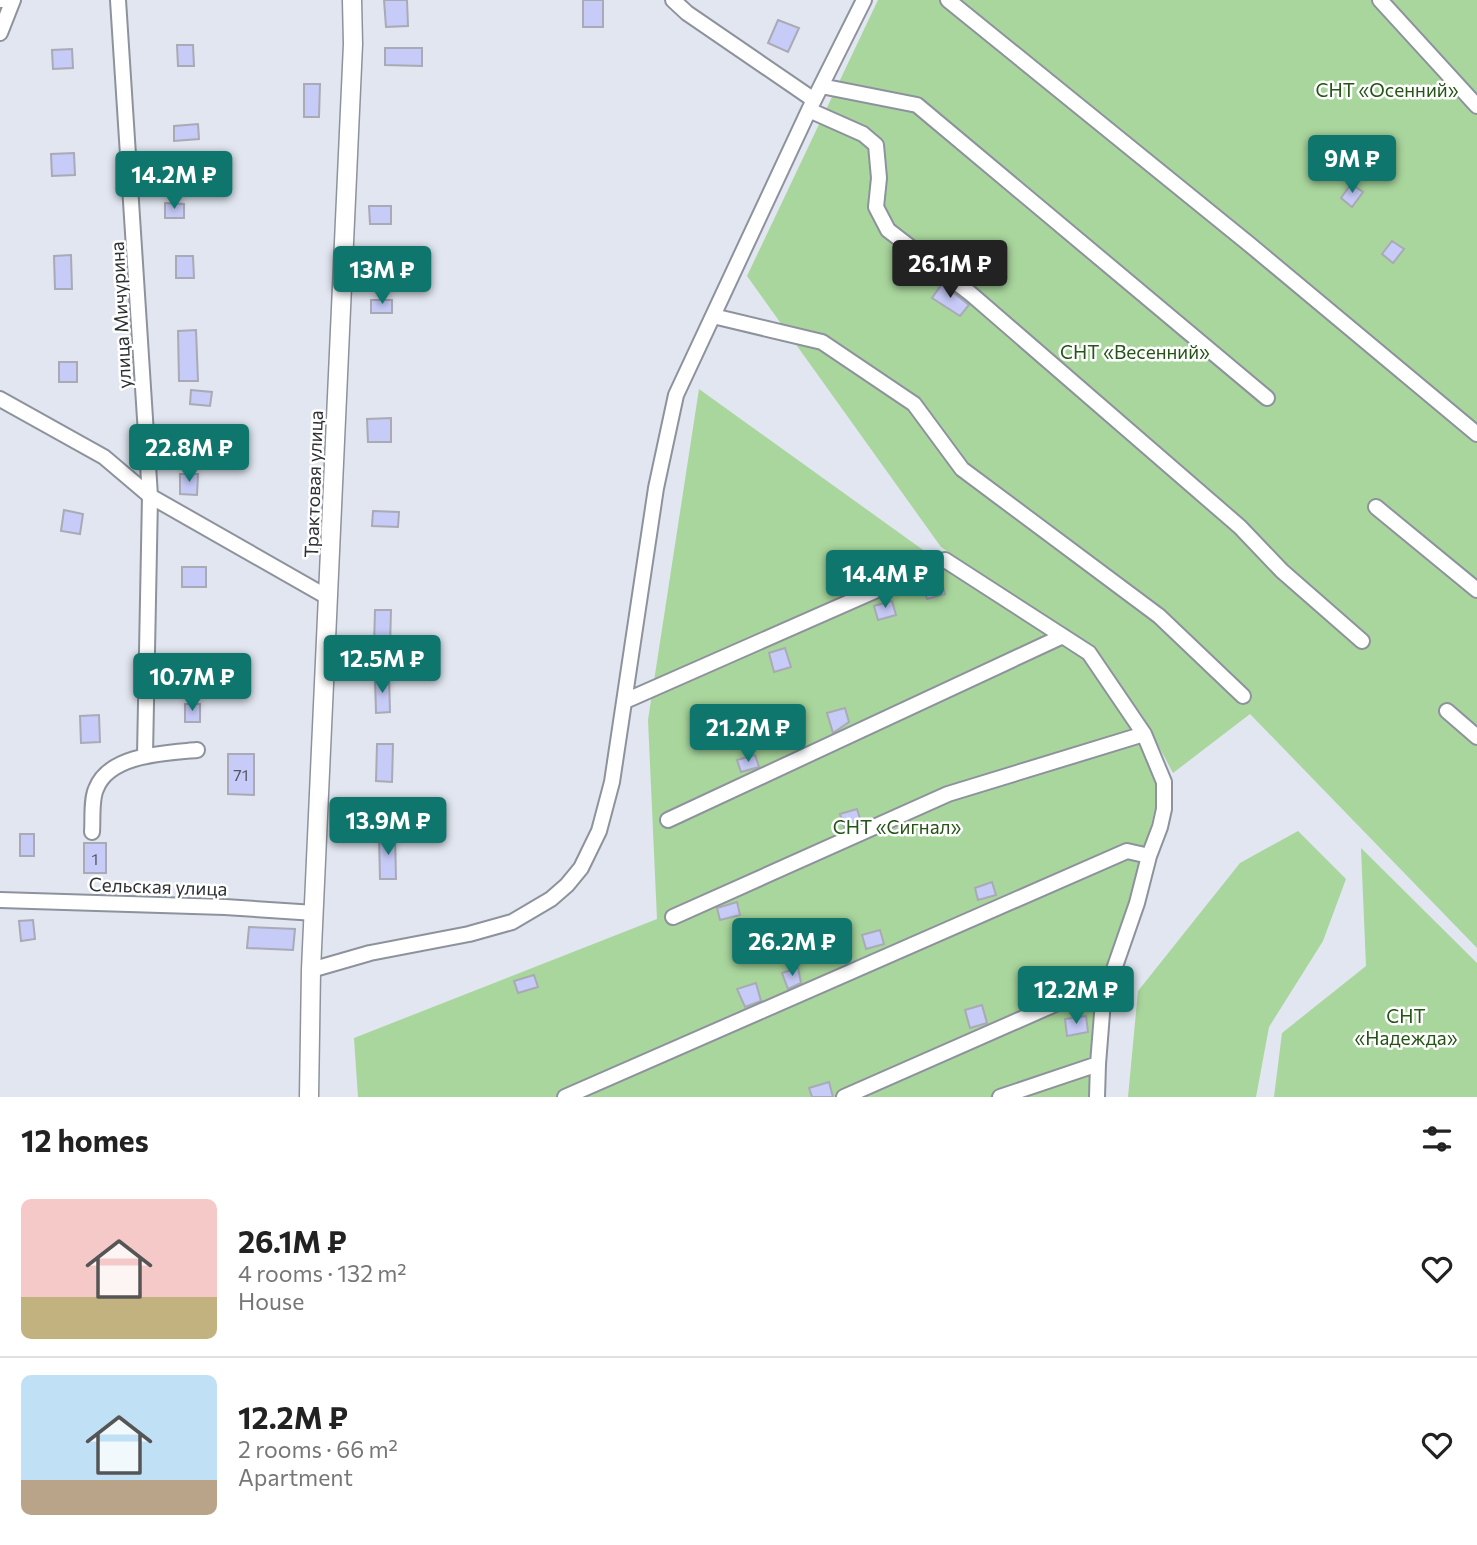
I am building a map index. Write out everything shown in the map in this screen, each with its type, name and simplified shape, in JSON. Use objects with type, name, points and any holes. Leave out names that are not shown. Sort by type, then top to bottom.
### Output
[{"type":"main road","name":"Трактовая улица","points":[[309,1097],[311,970],[352,57],[352,0]]},
{"type":"street","points":[[0,33],[13,0]]},
{"type":"street","name":"улица Мичурина","points":[[118,0],[150,496],[145,755]]},
{"type":"street","points":[[673,0],[812,105],[863,134],[876,145],[879,178],[876,207],[888,230],[971,294],[1240,527],[1282,571],[1362,641]]},
{"type":"street","points":[[311,970],[370,953],[469,934],[512,922],[551,899],[581,868],[599,831],[612,782],[656,488],[676,395],[864,0]]},
{"type":"street","points":[[948,0],[1249,244],[1477,434]]},
{"type":"street","points":[[1380,0],[1477,106]]},
{"type":"street","points":[[821,86],[917,105],[1267,398]]},
{"type":"street","points":[[713,316],[822,342],[914,404],[962,469],[1158,616],[1244,696]]},
{"type":"street","points":[[0,398],[104,457],[150,496],[329,598]]},
{"type":"street","points":[[1376,507],[1477,590]]},
{"type":"street","points":[[625,701],[945,560],[1089,653],[1143,734],[1164,782],[1164,809],[1137,903],[1103,1001],[1097,1097]]},
{"type":"street","points":[[668,820],[1063,636]]},
{"type":"street","points":[[1447,711],[1477,737]]},
{"type":"street","points":[[673,917],[948,794],[1143,734]]},
{"type":"street","points":[[92,832],[95,789],[109,770],[145,755],[197,750]]},
{"type":"street","points":[[565,1097],[1126,851],[1149,856]]},
{"type":"street","name":"Сельская улица","points":[[0,900],[225,907],[315,914]]},
{"type":"street","points":[[844,1097],[1069,998],[1103,1001]]},
{"type":"street","points":[[1000,1097],[1098,1064]]},
{"type":"green space","name":"СНТ «Весенний»","points":[[878,0],[1477,0],[1477,948],[1250,714],[1173,773],[1142,715],[1092,649],[941,547],[747,276]]},
{"type":"green space","name":"СНТ «Сигнал»","points":[[699,389],[944,565],[1083,655],[1163,775],[1127,911],[1095,1002],[1095,1097],[358,1097],[354,1038],[657,919],[648,720]]},
{"type":"green space","points":[[1298,831],[1346,879],[1323,941],[1269,1027],[1256,1097],[1128,1097],[1138,991],[1240,863]]},
{"type":"green space","name":"СНТ «Надежда»","points":[[1361,848],[1477,963],[1477,1097],[1274,1097],[1282,1033],[1366,966]]},
{"type":"building","points":[[384,0],[407,0],[408,26],[386,27]]},
{"type":"building","points":[[583,0],[603,0],[603,27],[583,27]]},
{"type":"building","points":[[778,20],[799,28],[788,52],[768,43]]},
{"type":"building","points":[[177,45],[193,45],[194,66],[178,66]]},
{"type":"building","points":[[385,48],[422,48],[422,66],[385,65]]},
{"type":"building","points":[[72,49],[73,68],[53,69],[52,50]]},
{"type":"building","points":[[304,84],[320,84],[319,117],[304,117]]},
{"type":"building","points":[[198,124],[199,139],[174,141],[174,126]]},
{"type":"building","points":[[74,153],[75,175],[52,176],[51,154]]},
{"type":"building","points":[[1351,184],[1363,192],[1352,207],[1341,198]]},
{"type":"building","points":[[165,203],[184,204],[184,218],[165,218]]},
{"type":"building","points":[[369,206],[391,206],[391,224],[370,224]]},
{"type":"building","points":[[1392,241],[1404,249],[1393,263],[1382,254]]},
{"type":"building","points":[[71,255],[72,289],[55,289],[54,256]]},
{"type":"building","points":[[176,256],[193,256],[194,278],[176,278]]},
{"type":"building","points":[[942,284],[969,305],[960,316],[932,298]]},
{"type":"building","points":[[371,300],[392,300],[392,313],[371,313]]},
{"type":"building","points":[[196,330],[198,381],[179,381],[178,331]]},
{"type":"building","points":[[59,362],[77,362],[77,382],[59,382]]},
{"type":"building","points":[[191,390],[212,392],[210,406],[190,404]]},
{"type":"building","points":[[391,418],[391,442],[368,442],[367,419]]},
{"type":"building","points":[[180,474],[198,474],[197,495],[180,494]]},
{"type":"building","points":[[64,510],[83,514],[80,534],[61,531]]},
{"type":"building","points":[[373,511],[399,512],[398,527],[372,526]]},
{"type":"building","points":[[182,567],[206,567],[206,587],[182,587]]},
{"type":"building","points":[[941,580],[945,594],[927,599],[923,585]]},
{"type":"building","points":[[892,601],[896,615],[878,620],[874,606]]},
{"type":"building","points":[[375,610],[391,610],[390,647],[374,647]]},
{"type":"building","points":[[785,648],[791,667],[774,672],[769,653]]},
{"type":"building","points":[[389,677],[390,712],[376,713],[375,678]]},
{"type":"building","points":[[185,704],[200,704],[200,722],[185,722]]},
{"type":"building","points":[[845,708],[849,722],[833,733],[827,713]]},
{"type":"building","points":[[99,715],[100,742],[81,743],[80,716]]},
{"type":"building","points":[[377,744],[393,744],[392,782],[376,781]]},
{"type":"building","points":[[228,754],[254,754],[254,795],[228,794]]},
{"type":"building","points":[[755,755],[759,767],[741,772],[737,760]]},
{"type":"building","points":[[857,809],[861,822],[844,828],[840,814]]},
{"type":"building","points":[[20,834],[34,834],[34,856],[20,856]]},
{"type":"building","points":[[395,835],[396,879],[380,879],[379,836]]},
{"type":"building","points":[[84,843],[106,843],[106,873],[84,873]]},
{"type":"building","points":[[992,882],[996,895],[978,900],[975,888]]},
{"type":"building","points":[[737,902],[740,915],[720,920],[717,908]]},
{"type":"building","points":[[33,920],[35,939],[21,941],[19,921]]},
{"type":"building","points":[[249,927],[295,929],[293,950],[247,948]]},
{"type":"building","points":[[880,930],[884,944],[866,949],[862,935]]},
{"type":"building","points":[[798,968],[801,983],[788,989],[782,973]]},
{"type":"building","points":[[534,975],[538,987],[518,993],[514,981]]},
{"type":"building","points":[[756,983],[761,1001],[745,1007],[737,989]]},
{"type":"building","points":[[982,1005],[987,1023],[970,1028],[965,1010]]},
{"type":"building","points":[[1086,1016],[1088,1032],[1067,1036],[1065,1019]]},
{"type":"building","points":[[829,1082],[833,1097],[812,1097],[809,1088]]},
{"type":"park label","name":"СНТ «Осенний»","points":[[1387,89]]}]
